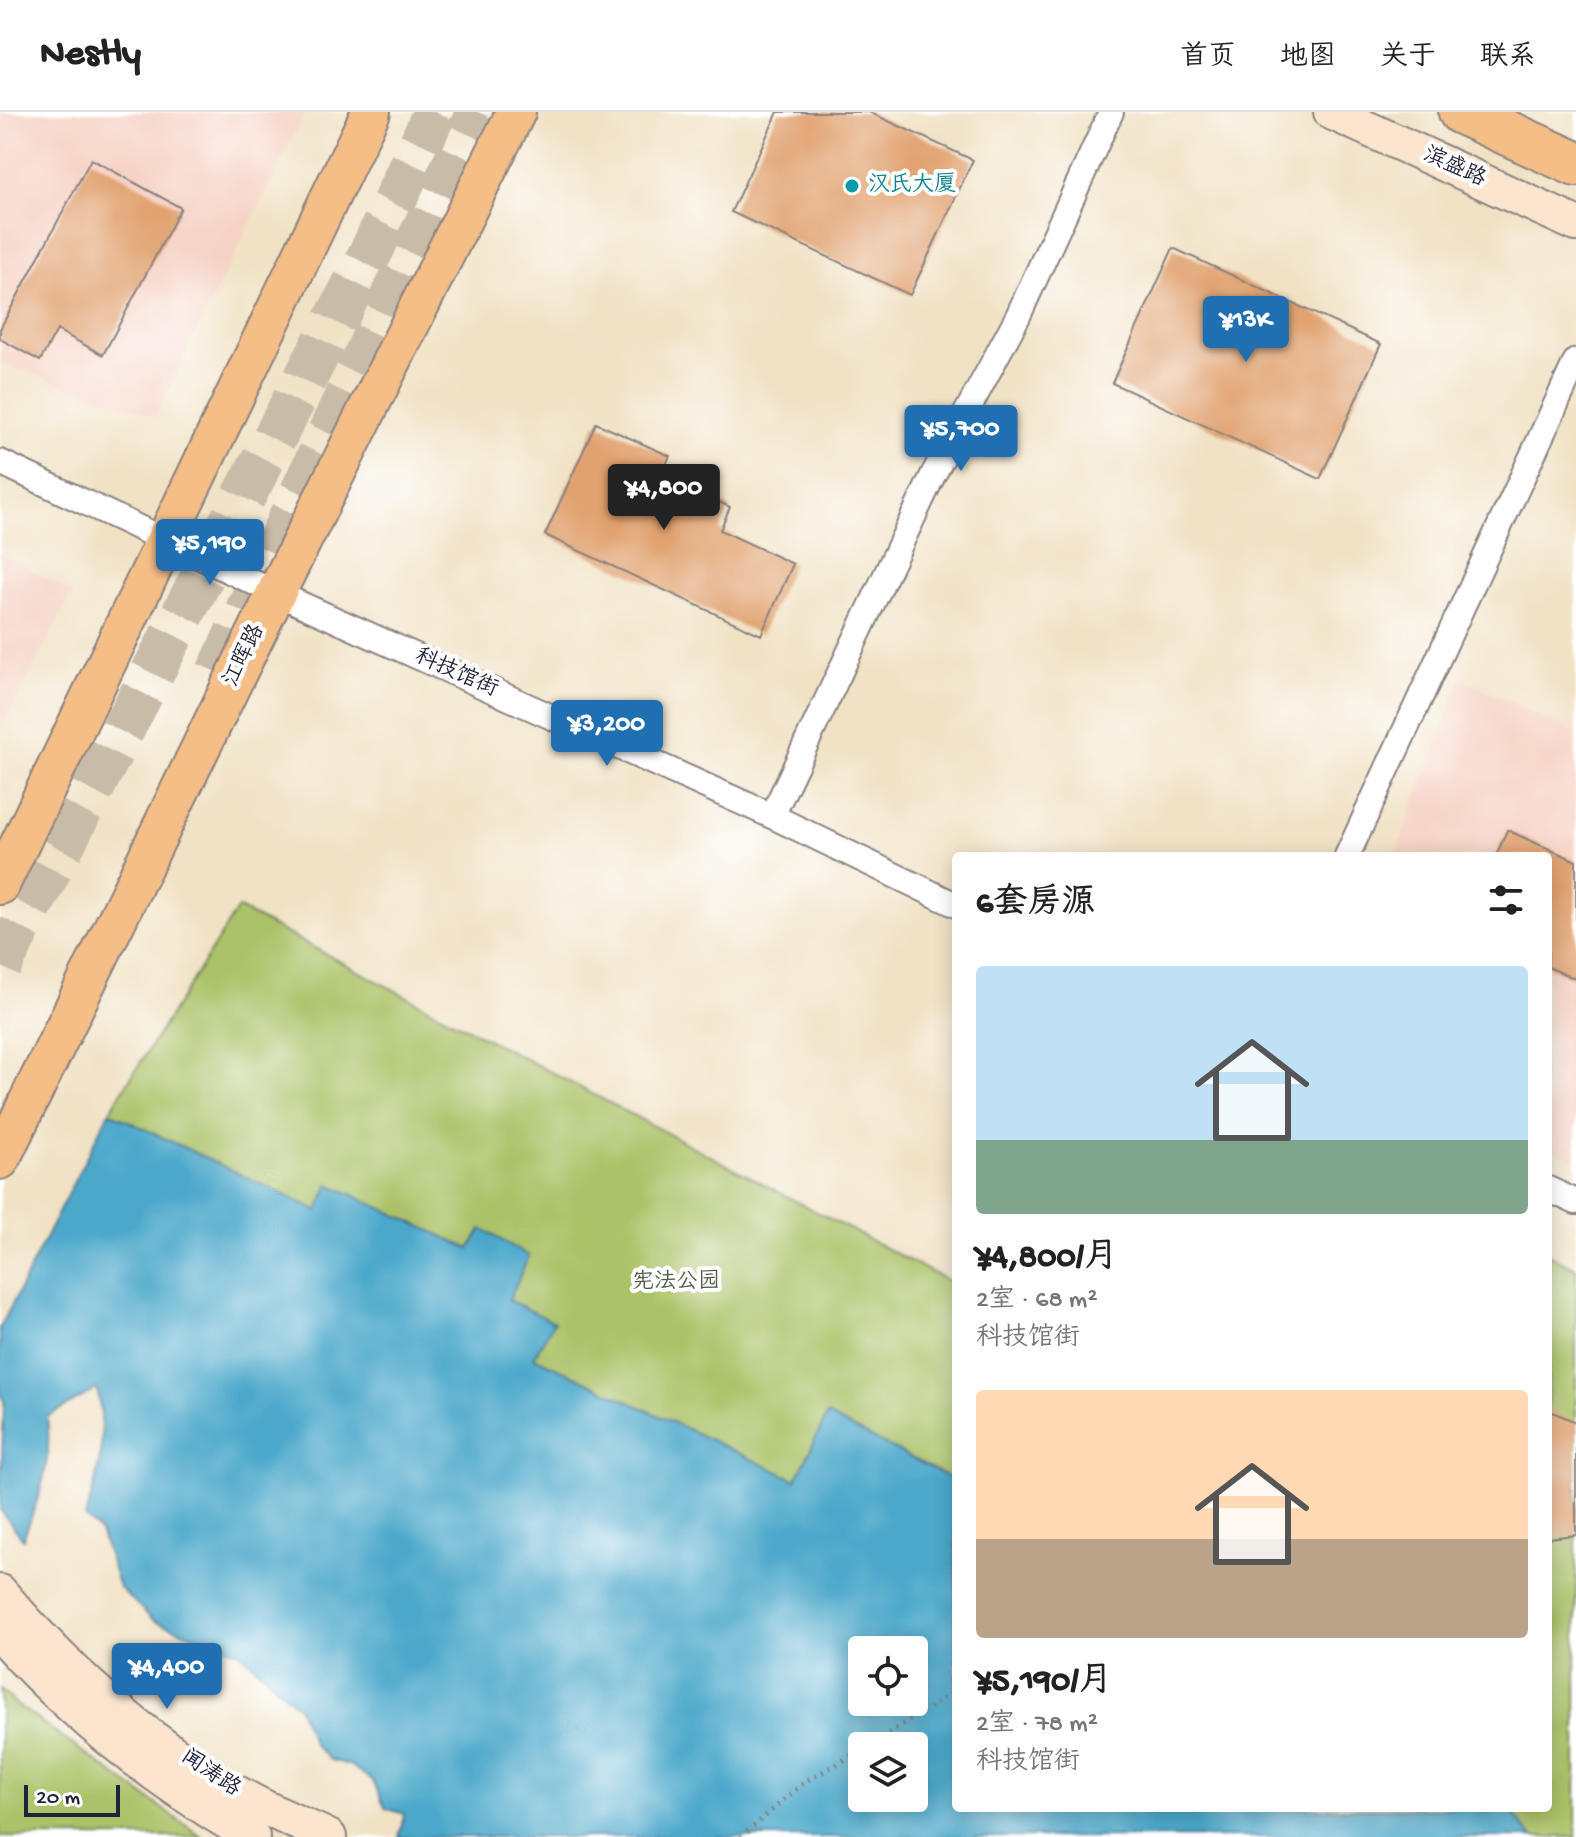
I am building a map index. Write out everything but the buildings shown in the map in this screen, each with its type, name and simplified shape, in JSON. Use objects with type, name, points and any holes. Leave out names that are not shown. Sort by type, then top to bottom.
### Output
[{"type":"highway","points":[[1461,112],[1576,164]]},
{"type":"main road","points":[[0,885],[371,112]]},
{"type":"main road","name":"江晖路","points":[[0,1160],[276,593],[516,112]]},
{"type":"main road","name":"滨盛路","points":[[1331,112],[1576,224]]},
{"type":"main road","name":"闻涛路","points":[[0,1592],[82,1680],[140,1728],[245,1798],[329,1837]]},
{"type":"main road","name":"闻涛路","points":[[0,1634],[108,1739],[179,1794],[252,1837]]},
{"type":"street","points":[[772,816],[933,475],[1018,316],[1111,112]]},
{"type":"street","points":[[1349,852],[1576,361]]},
{"type":"street","name":"科技馆街","points":[[0,462],[167,538],[276,593],[772,816],[952,903]]},
{"type":"street","points":[[1552,1191],[1576,1202]]},
{"type":"path","points":[[890,1732],[952,1694]]},
{"type":"path","points":[[741,1837],[806,1781],[848,1758]]},
{"type":"shaded area","points":[[2,112],[305,112],[155,416],[0,363]]},
{"type":"shaded area","points":[[0,553],[72,593],[0,730]]},
{"type":"shaded area","points":[[1461,679],[1576,733],[1576,1161],[1552,1149],[1552,852],[1396,852]]},
{"type":"green space","name":"宪法公园","points":[[238,908],[952,1283],[952,1479],[827,1415],[796,1480],[533,1357],[481,1229],[470,1249],[329,1184],[318,1211],[109,1112]]},
{"type":"green space","points":[[1552,1256],[1576,1268],[1576,1837],[1533,1837],[1511,1812],[1552,1812]]},
{"type":"green space","points":[[0,1689],[17,1705],[202,1837],[0,1837]]},
{"type":"water","points":[[109,1112],[318,1211],[329,1184],[470,1249],[482,1229],[529,1256],[509,1300],[554,1322],[534,1357],[796,1480],[827,1415],[952,1479],[952,1812],[1511,1812],[1533,1837],[399,1837],[404,1814],[385,1808],[373,1781],[349,1765],[330,1760],[314,1745],[298,1707],[240,1652],[154,1621],[119,1587],[100,1532],[85,1517],[95,1484],[102,1438],[97,1389],[47,1417],[46,1464],[23,1539],[0,1510],[4,1402],[0,1391],[0,1328]]},
{"type":"tunnel","points":[[0,966],[374,246],[435,112]]},
{"type":"tunnel","points":[[218,673],[478,112]]},
{"type":"place","name":"汉氏大厦","points":[[852,186]]}]
